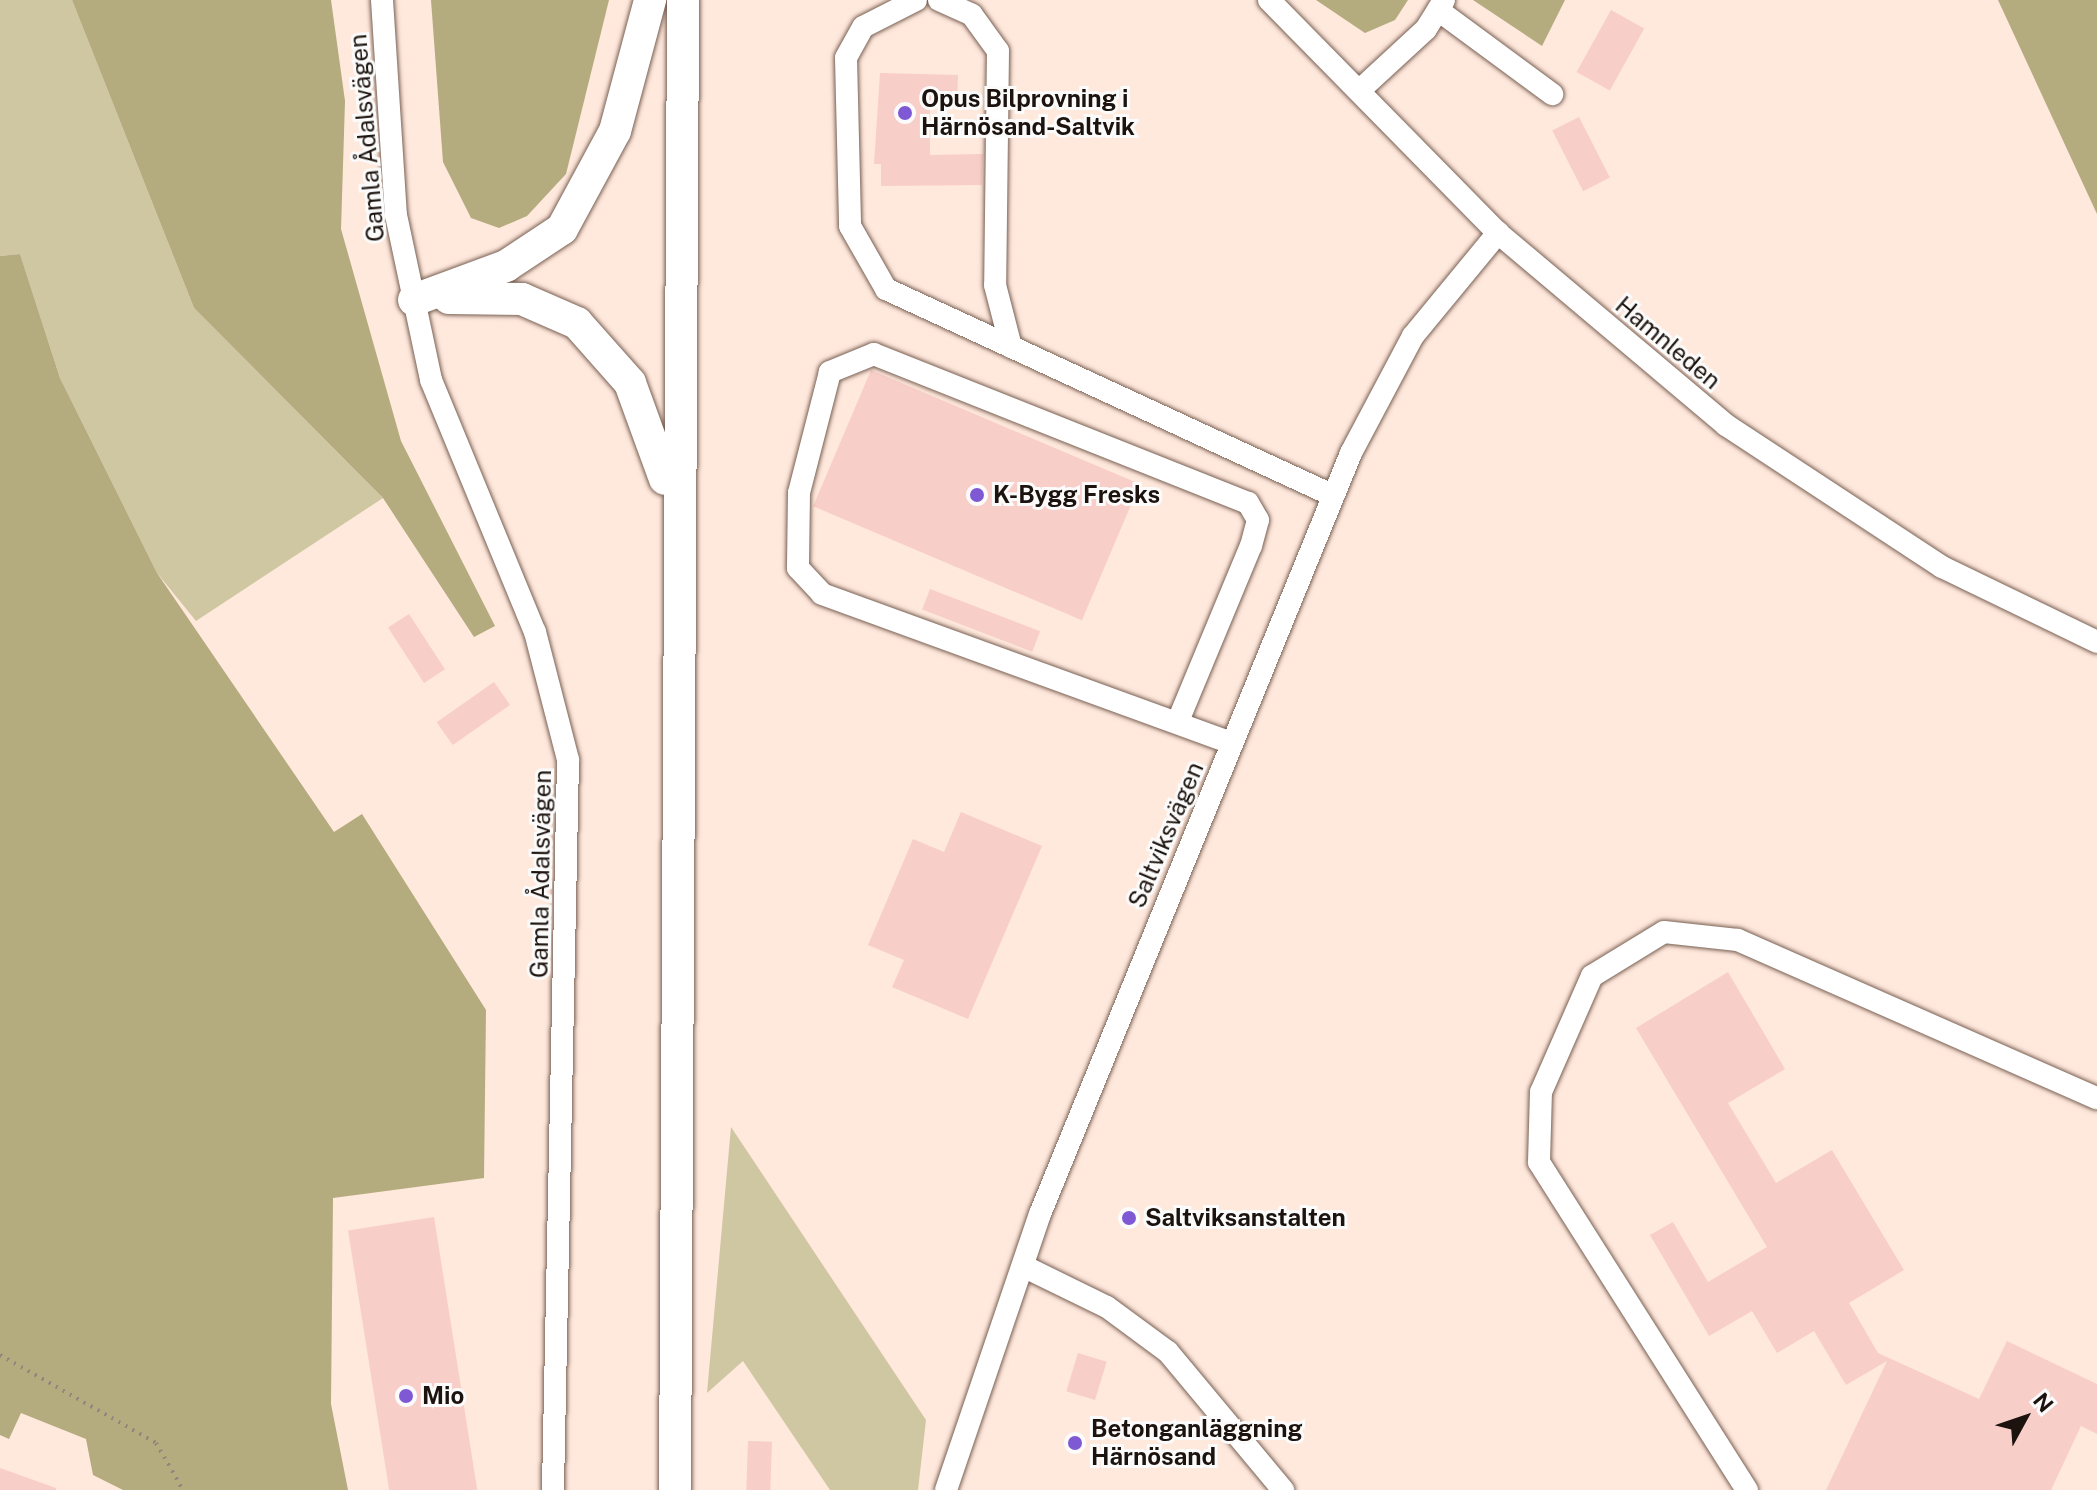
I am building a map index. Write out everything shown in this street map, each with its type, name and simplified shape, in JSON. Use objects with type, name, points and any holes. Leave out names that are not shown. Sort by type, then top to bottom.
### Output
[{"type":"highway","points":[[414,300],[506,266],[562,229],[615,131],[650,0]]},
{"type":"highway","points":[[659,1490],[667,0]]},
{"type":"highway","points":[[675,1490],[683,0]]},
{"type":"highway","points":[[414,300],[522,299],[577,323],[630,383],[665,479]]},
{"type":"street","name":"Gamla Ådalsvägen","points":[[382,0],[396,215],[431,380],[535,632],[568,760],[553,1490]]},
{"type":"street","points":[[916,0],[863,27],[846,58],[850,226],[886,289],[1333,496]]},
{"type":"street","points":[[939,0],[972,15],[998,51],[995,285],[1011,347]]},
{"type":"street","name":"Hamnleden","points":[[1269,0],[1361,89],[1498,233],[1726,425],[1845,509],[1942,567],[2097,642]]},
{"type":"street","points":[[1361,89],[1441,5],[1552,94]]},
{"type":"street","name":"Saltviksvägen","points":[[946,1490],[1023,1266],[1333,496],[1413,336],[1498,233]]},
{"type":"street","points":[[1178,721],[1251,546],[1258,520],[1248,503],[874,354],[830,372],[799,493],[798,568],[822,594],[1232,743]]},
{"type":"street","points":[[1747,1490],[1539,1162],[1541,1092],[1592,976],[1664,932],[1738,940],[2097,1098]]},
{"type":"street","points":[[1023,1266],[1107,1307],[1168,1352],[1283,1490]]},
{"type":"path","points":[[0,1355],[156,1443],[183,1490]]},
{"type":"shaded area","points":[[0,0],[72,0],[194,308],[383,498],[196,621],[157,573],[60,378],[20,254],[0,256]]},
{"type":"shaded area","points":[[72,0],[331,0],[345,101],[341,229],[401,441],[495,626],[474,637],[383,498],[194,308]]},
{"type":"shaded area","points":[[431,0],[609,0],[566,174],[527,216],[499,228],[471,218],[443,162]]},
{"type":"shaded area","points":[[1316,0],[1408,0],[1395,20],[1365,33]]},
{"type":"shaded area","points":[[1473,0],[1565,0],[1542,46]]},
{"type":"shaded area","points":[[1998,0],[2097,0],[2097,214]]},
{"type":"shaded area","points":[[20,254],[60,378],[157,573],[334,832],[362,814],[486,1010],[484,1178],[333,1198],[331,1404],[348,1490],[123,1490],[93,1475],[86,1439],[21,1413],[9,1439],[0,1435],[0,256]]},
{"type":"shaded area","points":[[731,1127],[926,1420],[918,1490],[830,1490],[743,1361],[707,1393]]},
{"type":"building","points":[[1611,10],[1644,28],[1610,91],[1577,72]]},
{"type":"building","name":"Opus Bilprovning i Härnösand-Saltvik","points":[[880,73],[958,75],[957,101],[930,100],[930,155],[983,154],[982,185],[881,186],[881,164],[874,164]]},
{"type":"building","points":[[1579,117],[1610,178],[1583,191],[1552,131]]},
{"type":"building","name":"K-Bygg Fresks","points":[[871,370],[1140,484],[1082,620],[813,506]]},
{"type":"building","points":[[930,589],[1040,631],[1032,652],[922,610]]},
{"type":"building","points":[[409,614],[445,669],[424,683],[388,628]]},
{"type":"building","points":[[494,682],[510,705],[453,745],[437,722]]},
{"type":"building","points":[[961,812],[1042,846],[968,1019],[892,987],[904,960],[868,945],[913,839],[944,852]]},
{"type":"building","points":[[1728,972],[1785,1069],[1728,1103],[1776,1183],[1832,1150],[1904,1270],[1849,1303],[1878,1353],[1979,1399],[2007,1341],[2097,1384],[2097,1434],[2081,1426],[2051,1490],[1826,1490],[1887,1361],[1846,1385],[1814,1331],[1777,1353],[1752,1311],[1709,1336],[1650,1235],[1673,1222],[1708,1282],[1767,1247],[1636,1028]]},
{"type":"building","points":[[434,1217],[477,1490],[389,1490],[348,1231]]},
{"type":"building","points":[[1078,1353],[1107,1362],[1095,1400],[1066,1391]]},
{"type":"building","points":[[748,1441],[772,1442],[770,1490],[746,1490]]},
{"type":"building","points":[[0,1468],[56,1488],[56,1490],[0,1490]]},
{"type":"place","name":"Opus Bilprovning i Härnösand-Saltvik","points":[[905,113]]},
{"type":"place","name":"K-Bygg Fresks","points":[[977,495]]},
{"type":"place","name":"Saltviksanstalten","points":[[1129,1218]]},
{"type":"place","name":"Mio","points":[[406,1396]]},
{"type":"place","name":"Betonganläggning Härnösand","points":[[1075,1443]]}]
